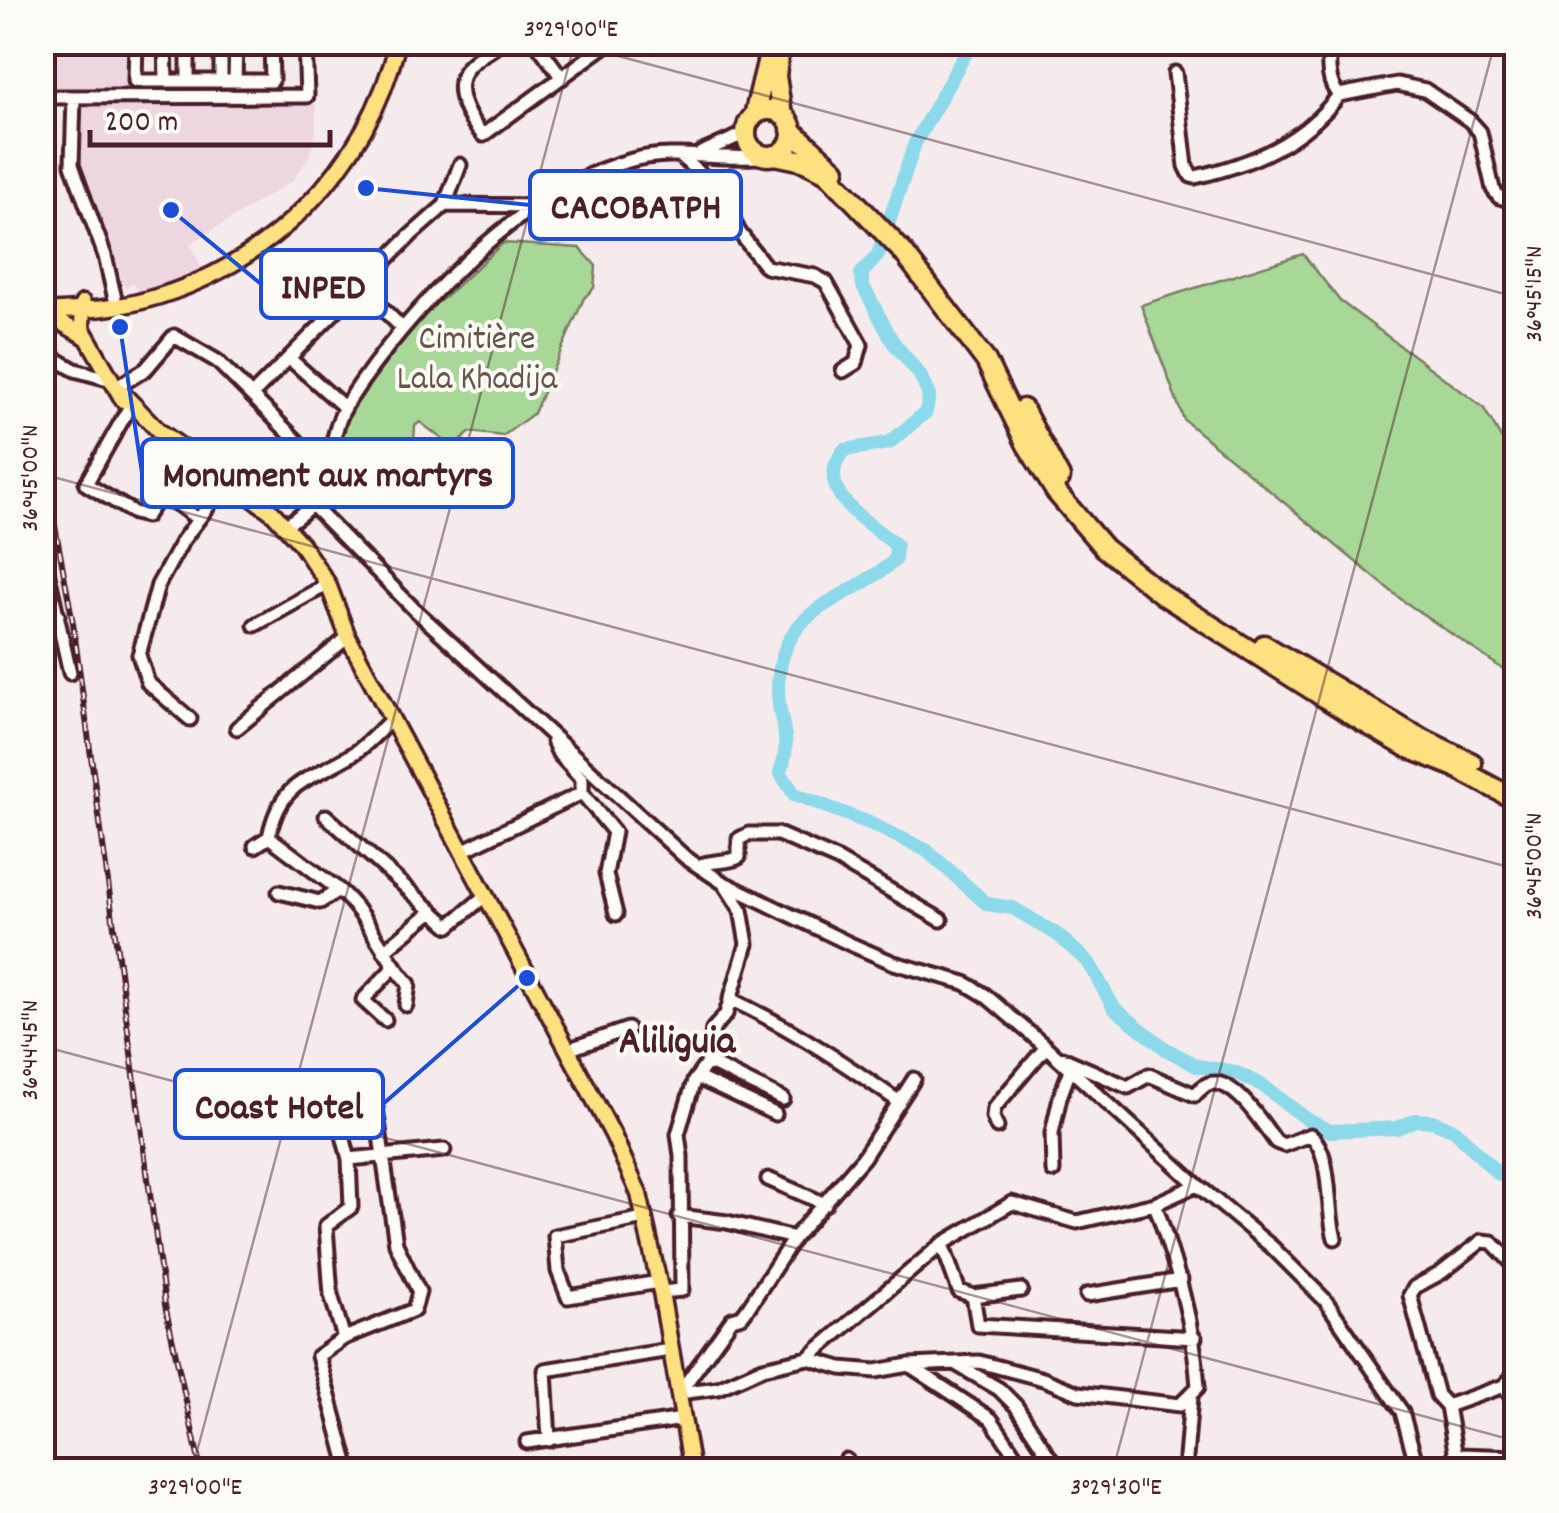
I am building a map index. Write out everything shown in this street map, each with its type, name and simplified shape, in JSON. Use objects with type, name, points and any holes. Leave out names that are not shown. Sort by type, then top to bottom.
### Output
[{"type":"highway","points":[[772,42],[750,125],[750,146],[826,173],[881,222]]},
{"type":"highway","points":[[771,156],[786,148],[787,122],[776,76],[782,42]]},
{"type":"highway","points":[[750,125],[768,111],[787,122],[974,324],[1053,468],[1099,528],[1168,584],[1314,676],[1409,732],[1516,786]]},
{"type":"highway","points":[[897,239],[975,343],[1039,467],[1071,513],[1104,548],[1164,595],[1370,726],[1516,800]]},
{"type":"main road","points":[[43,310],[87,321],[112,303],[154,296],[230,266],[292,222],[346,161],[368,124],[384,92],[398,42]]},
{"type":"main road","points":[[43,310],[87,321],[112,303]]},
{"type":"main road","points":[[87,321],[116,386],[129,408],[151,431],[282,522]]},
{"type":"main road","points":[[116,386],[159,430],[262,502],[282,522],[328,584],[348,638],[613,1135],[639,1194],[660,1287],[692,1470]]},
{"type":"street","points":[[44,42],[43,98],[307,96],[305,42]]},
{"type":"street","points":[[136,42],[135,81],[272,81],[271,42]]},
{"type":"street","points":[[165,42],[166,81]]},
{"type":"street","points":[[188,42],[188,81]]},
{"type":"street","points":[[220,42],[222,81]]},
{"type":"street","points":[[236,42],[236,81]]},
{"type":"street","points":[[502,42],[467,68],[461,82],[464,107],[483,136],[610,42]]},
{"type":"street","points":[[536,42],[562,78]]},
{"type":"street","points":[[1329,42],[1330,78],[1339,95]]},
{"type":"street","points":[[1174,73],[1186,166],[1195,178],[1254,160],[1286,145],[1326,112],[1339,95],[1397,84],[1424,90],[1470,121],[1480,132],[1493,189],[1498,197],[1516,202]]},
{"type":"street","points":[[74,98],[72,165],[106,256],[112,303]]},
{"type":"street","points":[[685,155],[714,149],[750,125]]},
{"type":"street","points":[[282,522],[312,505],[344,408],[401,328],[492,241],[537,206],[564,188],[610,167],[657,155],[771,156]]},
{"type":"street","points":[[685,155],[722,194],[740,232],[766,267],[816,276],[830,286],[861,344],[856,363],[843,371]]},
{"type":"street","points":[[252,395],[445,205],[460,165]]},
{"type":"street","points":[[445,205],[537,206]]},
{"type":"street","points":[[361,286],[401,328]]},
{"type":"street","points":[[42,350],[75,370],[116,386],[146,369],[174,336],[217,361],[326,470]]},
{"type":"street","points":[[290,359],[344,408]]},
{"type":"street","points":[[129,408],[86,484],[146,516],[186,457]]},
{"type":"street","points":[[190,718],[148,682],[138,655],[158,585],[198,518],[224,485]]},
{"type":"street","points":[[162,493],[198,518]]},
{"type":"street","points":[[312,505],[414,609],[698,866],[722,882],[879,957],[965,984],[1058,1057],[1326,1300],[1402,1412],[1418,1470]]},
{"type":"street","points":[[42,548],[70,673]]},
{"type":"street","points":[[255,625],[328,584]]},
{"type":"street","points":[[42,613],[58,616]]},
{"type":"street","points":[[237,728],[348,638]]},
{"type":"street","points":[[255,846],[269,837],[274,811],[298,782],[358,751],[392,720]]},
{"type":"street","points":[[552,736],[559,754],[582,779],[582,793],[614,832],[606,874],[616,914]]},
{"type":"street","points":[[462,851],[582,793]]},
{"type":"street","points":[[326,816],[449,926],[486,896]]},
{"type":"street","points":[[698,866],[714,859],[734,860],[739,857],[740,839],[770,831],[838,860],[941,920]]},
{"type":"street","points":[[269,837],[354,904],[394,968],[409,984],[406,1005]]},
{"type":"street","points":[[644,1218],[555,1236],[558,1271],[568,1296],[660,1287],[682,1290],[678,1134],[694,1081],[708,1062],[713,1030],[726,1014],[747,944],[741,910],[722,882]]},
{"type":"street","points":[[279,892],[320,902],[339,890]]},
{"type":"street","points":[[384,951],[431,912]]},
{"type":"street","points":[[385,1020],[363,1000],[394,968]]},
{"type":"street","points":[[730,998],[839,1059],[898,1102]]},
{"type":"street","points":[[567,1050],[628,1029]]},
{"type":"street","points":[[997,1127],[994,1108],[1046,1047]]},
{"type":"street","points":[[1058,1057],[1128,1087],[1149,1075],[1195,1094],[1207,1084],[1220,1083],[1244,1101],[1276,1142],[1284,1145],[1310,1134],[1321,1143],[1324,1154],[1335,1238]]},
{"type":"street","points":[[708,1062],[783,1098]]},
{"type":"street","points":[[1053,1171],[1052,1133],[1070,1070]]},
{"type":"street","points":[[698,1078],[774,1114]]},
{"type":"street","points":[[678,1392],[732,1318],[742,1316],[794,1238],[863,1158],[914,1078]]},
{"type":"street","points":[[349,1470],[318,1356],[344,1338],[414,1310],[419,1292],[396,1244],[373,1088]]},
{"type":"street","points":[[340,1128],[349,1159],[351,1207],[330,1219],[326,1226],[331,1295],[344,1338]]},
{"type":"street","points":[[349,1159],[444,1150]]},
{"type":"street","points":[[768,1179],[825,1204]]},
{"type":"street","points":[[678,1392],[718,1388],[762,1368],[808,1358],[942,1244],[1012,1203],[1076,1222],[1155,1204],[1198,1185]]},
{"type":"street","points":[[808,1358],[858,1370],[979,1362],[1078,1393],[1180,1405],[1198,1387],[1195,1338],[1181,1280],[1155,1204]]},
{"type":"street","points":[[680,1216],[727,1222],[794,1238]]},
{"type":"street","points":[[1516,1266],[1492,1242],[1482,1241],[1456,1264],[1415,1287],[1410,1295],[1437,1395],[1447,1406],[1455,1451],[1459,1455],[1516,1457]]},
{"type":"street","points":[[942,1244],[959,1291],[972,1296],[1021,1290]]},
{"type":"street","points":[[1087,1295],[1181,1280]]},
{"type":"street","points":[[972,1296],[978,1325],[1195,1338]]},
{"type":"street","points":[[549,1440],[544,1370],[670,1350]]},
{"type":"street","points":[[953,1362],[999,1389],[1016,1406],[1058,1470]]},
{"type":"street","points":[[908,1364],[991,1419],[1025,1470]]},
{"type":"street","points":[[1447,1406],[1504,1386],[1516,1372]]},
{"type":"street","points":[[1504,1386],[1516,1404]]},
{"type":"street","points":[[1186,1470],[1192,1397]]},
{"type":"street","points":[[527,1442],[683,1419]]},
{"type":"street","points":[[846,1460],[856,1470]]},
{"type":"shaded area","points":[[54,43],[128,43],[128,90],[54,91]]},
{"type":"shaded area","points":[[83,104],[316,104],[316,132],[309,157],[292,181],[190,244],[203,271],[139,293],[133,283],[125,288],[79,157]]},
{"type":"green space","name":"Cimitière Lala Khadija","points":[[503,243],[580,248],[596,266],[594,288],[584,298],[534,413],[503,436],[470,432],[454,448],[420,422],[415,426],[414,440],[399,460],[415,506],[331,458],[352,399],[412,321],[445,297]]},
{"type":"green space","points":[[1303,254],[1340,301],[1483,407],[1516,463],[1516,678],[1402,600],[1184,420],[1141,305]]},
{"type":"waterway","points":[[972,42],[915,143],[878,255],[861,274],[863,286],[893,342],[920,375],[929,396],[926,412],[889,443],[844,450],[836,465],[834,479],[838,492],[858,515],[896,545],[895,560],[818,609],[790,639],[778,689],[785,739],[780,772],[794,794],[926,850],[987,904],[1013,908],[1058,935],[1089,963],[1114,1008],[1166,1049],[1197,1066],[1235,1072],[1262,1085],[1308,1120],[1330,1131],[1397,1128],[1416,1120],[1432,1121],[1455,1130],[1497,1173],[1516,1182]]},
{"type":"railway","points":[[42,456],[73,623],[165,1305],[201,1470]]},
{"type":"place","name":"CACOBATPH","points":[[366,188]]},
{"type":"place","name":"INPED","points":[[171,210]]},
{"type":"place","name":"Monument aux martyrs","points":[[120,327]]},
{"type":"place","name":"Coast Hotel","points":[[527,978]]},
{"type":"district","name":"Aliliguia","points":[[677,1044]]}]
